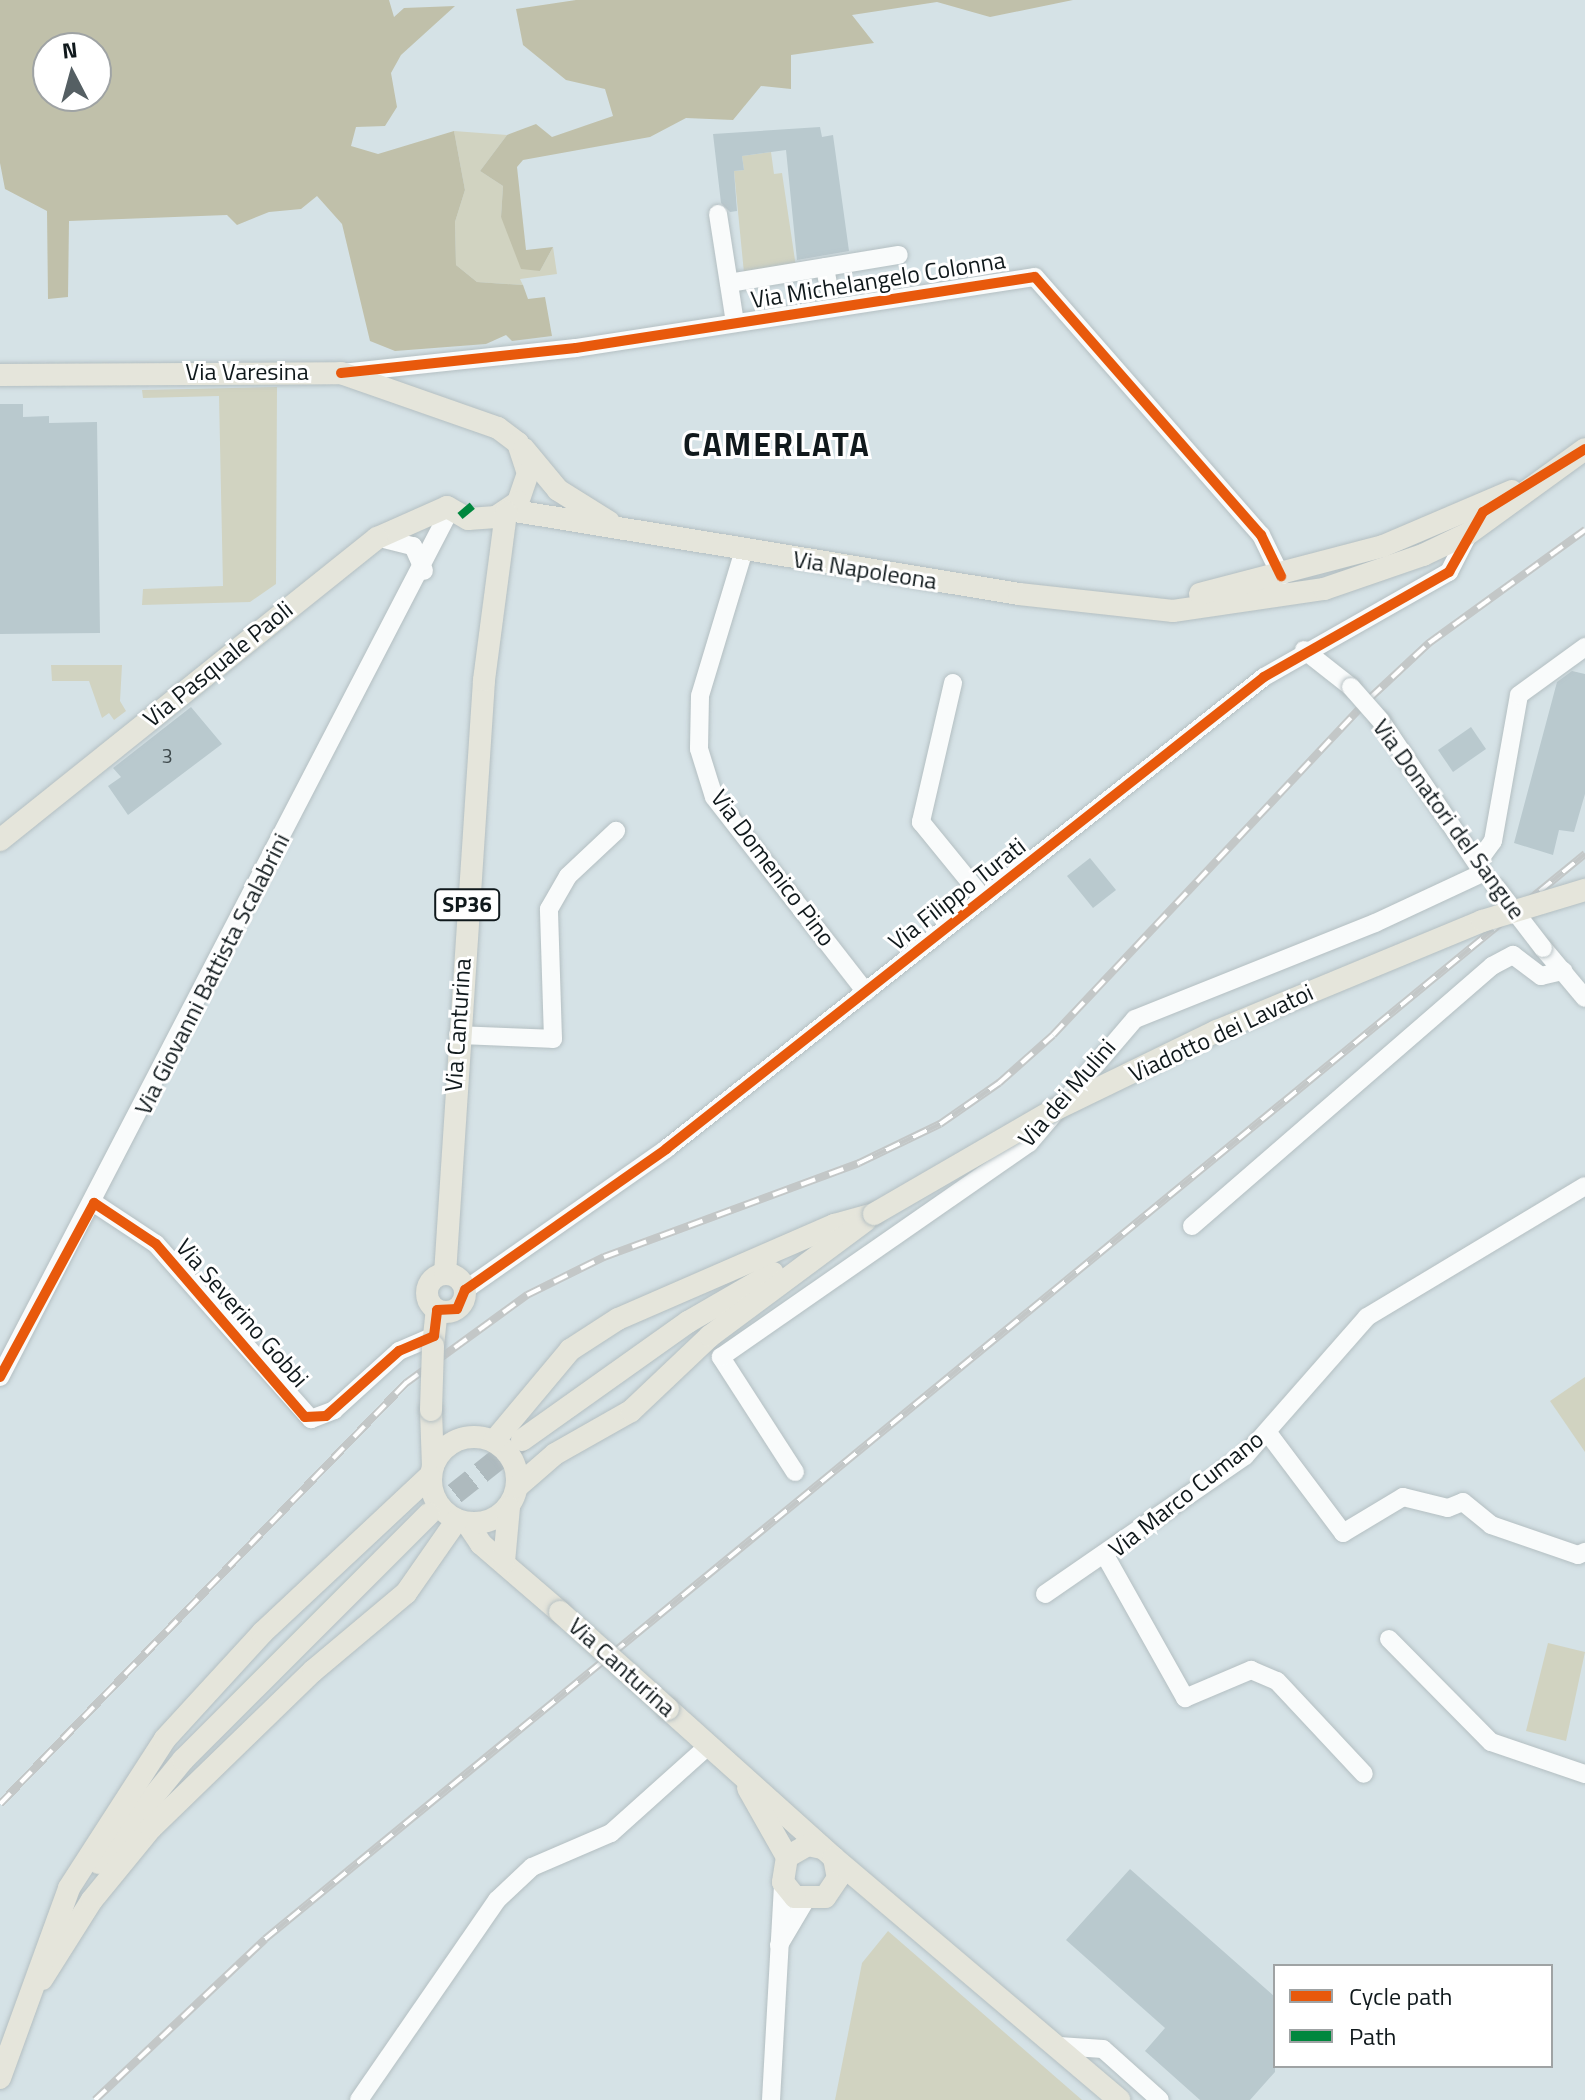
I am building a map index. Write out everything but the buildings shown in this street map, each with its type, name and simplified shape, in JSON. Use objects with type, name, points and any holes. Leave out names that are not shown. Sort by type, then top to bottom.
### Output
[{"type":"main road","name":"Via Varesina","points":[[0,375],[341,373],[486,423],[518,443]]},
{"type":"main road","name":"Via Napoleona","points":[[518,443],[558,490],[624,531]]},
{"type":"main road","points":[[500,514],[528,473],[518,443]]},
{"type":"main road","name":"Via Napoleona","points":[[448,509],[624,531],[1106,607],[1173,611],[1324,589],[1469,533],[1483,512],[1557,472],[1585,449]]},
{"type":"main road","name":"Via Napoleona","points":[[1106,607],[1281,576],[1383,546],[1557,472]]},
{"type":"main road","name":"Via Pasquale Paoli","points":[[5,835],[377,538],[448,509]]},
{"type":"main road","name":"Via Canturina","points":[[445,1274],[458,1035],[484,680],[503,537],[500,514]]},
{"type":"main road","name":"Via Napoleona","points":[[1246,602],[1281,576]]},
{"type":"main road","name":"Viadotto dei Lavatoi","points":[[874,1214],[1052,1111],[1217,1031],[1482,921],[1585,890]]},
{"type":"main road","points":[[494,1441],[570,1350],[618,1319],[834,1225],[874,1214]]},
{"type":"main road","points":[[522,1440],[639,1357],[874,1214]]},
{"type":"main road","points":[[437,1310],[457,1309],[465,1290],[457,1277],[445,1274],[428,1288],[437,1310],[431,1410],[436,1503],[462,1522],[490,1521],[513,1497],[659,1386],[710,1336],[874,1214]]},
{"type":"main road","points":[[431,1410],[466,1437],[494,1441],[513,1460],[513,1497],[504,1562]]},
{"type":"main road","points":[[0,2078],[32,1983],[80,1893],[186,1712],[345,1551],[432,1471],[446,1447],[466,1437]]},
{"type":"main road","points":[[18,2018],[80,1893],[183,1760],[429,1514]]},
{"type":"main road","points":[[80,1893],[313,1671],[417,1582],[462,1522]]},
{"type":"main road","name":"Via Canturina","points":[[462,1522],[828,1853],[894,1905],[1119,2100]]},
{"type":"main road","name":"Via Canturina","points":[[740,1772],[787,1857]]},
{"type":"main road","points":[[808,1845],[828,1853],[834,1887],[825,1897],[805,1901],[783,1882],[787,1857],[808,1845]]},
{"type":"main road","name":"Via Canturina","points":[[834,1887],[894,1905]]},
{"type":"street","points":[[718,214],[735,322]]},
{"type":"street","points":[[729,283],[899,255]]},
{"type":"street","points":[[825,267],[829,289]]},
{"type":"street","name":"Via Michelangelo Colonna","points":[[341,373],[576,348],[1035,277],[1261,535],[1281,576]]},
{"type":"street","name":"Via Giovanni Battista Scalabrini","points":[[0,1377],[424,571],[448,509]]},
{"type":"street","name":"Via Filippo Turati","points":[[465,1290],[592,1206],[1304,650],[1449,572],[1469,533]]},
{"type":"street","points":[[377,538],[413,546],[424,571]]},
{"type":"street","name":"Via Domenico Pino","points":[[744,550],[700,696],[699,749],[714,797],[866,992]]},
{"type":"street","points":[[1480,868],[1493,841],[1519,695],[1585,647]]},
{"type":"street","name":"Via Donatori del Sangue","points":[[1304,650],[1351,687],[1381,721],[1480,868],[1585,998]]},
{"type":"street","points":[[953,683],[921,822],[983,898]]},
{"type":"street","points":[[458,1035],[553,1039],[549,909],[568,876],[616,831]]},
{"type":"street","name":"Via dei Mulini","points":[[795,1472],[721,1357],[1029,1143],[1135,1019],[1375,923],[1480,868]]},
{"type":"street","points":[[1192,1226],[1492,966],[1513,955],[1541,976],[1563,971]]},
{"type":"street","name":"Via Marco Cumano","points":[[1045,1594],[1106,1557],[1268,1433],[1367,1317],[1585,1186]]},
{"type":"street","name":"Via Severino Gobbi","points":[[94,1203],[156,1244],[305,1417],[326,1416],[389,1360],[433,1341]]},
{"type":"street","points":[[1268,1433],[1343,1533],[1403,1497],[1448,1508],[1463,1502],[1491,1525],[1578,1555],[1585,1552]]},
{"type":"street","points":[[1106,1557],[1185,1698],[1251,1670],[1277,1681],[1364,1774]]},
{"type":"street","points":[[1389,1639],[1491,1742],[1585,1774]]},
{"type":"street","points":[[359,2100],[497,1900],[532,1867],[611,1833],[709,1745]]},
{"type":"street","points":[[771,2100],[783,1882]]},
{"type":"street","points":[[778,1948],[805,1901]]},
{"type":"street","points":[[1059,2046],[1103,2049],[1160,2100]]},
{"type":"green space","points":[[0,0],[389,0],[394,17],[404,8],[455,6],[401,55],[391,73],[397,107],[385,126],[356,127],[351,146],[378,154],[454,131],[465,190],[455,222],[456,265],[477,282],[523,285],[528,299],[545,297],[552,336],[512,341],[506,335],[486,344],[395,351],[370,341],[342,224],[317,196],[301,209],[269,212],[237,225],[227,215],[69,221],[68,297],[48,299],[47,211],[5,189],[0,163]]},
{"type":"green space","points":[[576,0],[1073,0],[990,17],[937,2],[852,15],[874,43],[791,55],[791,89],[761,86],[733,120],[686,118],[650,137],[523,160],[517,167],[526,250],[553,247],[540,271],[521,269],[501,217],[503,186],[480,171],[507,135],[536,124],[552,137],[613,116],[605,89],[566,80],[523,45],[516,9]]},
{"type":"green space","points":[[454,131],[507,135],[480,171],[503,186],[501,217],[540,271],[553,247],[557,274],[520,279],[523,285],[477,282],[456,265],[455,222],[465,190]]},
{"type":"green space","points":[[771,152],[774,174],[782,173],[796,267],[744,273],[734,171],[744,170],[742,156]]},
{"type":"green space","points":[[277,387],[276,584],[250,602],[142,605],[143,589],[223,586],[219,396],[143,398],[142,390]]},
{"type":"green space","points":[[51,665],[122,665],[120,701],[126,711],[114,720],[109,713],[102,718],[89,681],[52,681]]},
{"type":"green space","points":[[1585,1377],[1585,1452],[1550,1401]]},
{"type":"green space","points":[[1548,1643],[1585,1652],[1566,1741],[1526,1731]]},
{"type":"green space","points":[[888,1931],[1082,2100],[835,2100],[862,1963]]},
{"type":"tunnel","points":[[429,1514],[522,1440]]},
{"type":"railway","points":[[0,1804],[406,1383],[527,1295],[604,1257],[859,1163],[940,1124],[999,1083],[1053,1035],[1370,698],[1429,643],[1585,530]]},
{"type":"railway","points":[[95,2100],[265,1939],[1585,854]]},
{"type":"marked path","points":[[460,516],[473,505]]},
{"type":"cycle path","points":[[341,373],[576,348],[1035,277],[1261,535],[1281,576]]},
{"type":"cycle path","points":[[0,1377],[94,1203],[156,1244],[305,1417],[326,1416],[399,1351],[434,1336],[437,1310],[457,1309],[465,1290],[666,1149],[1264,677],[1449,572],[1483,512],[1585,449]]},
{"type":"district","name":"CAMERLATA","points":[[777,444]]}]
